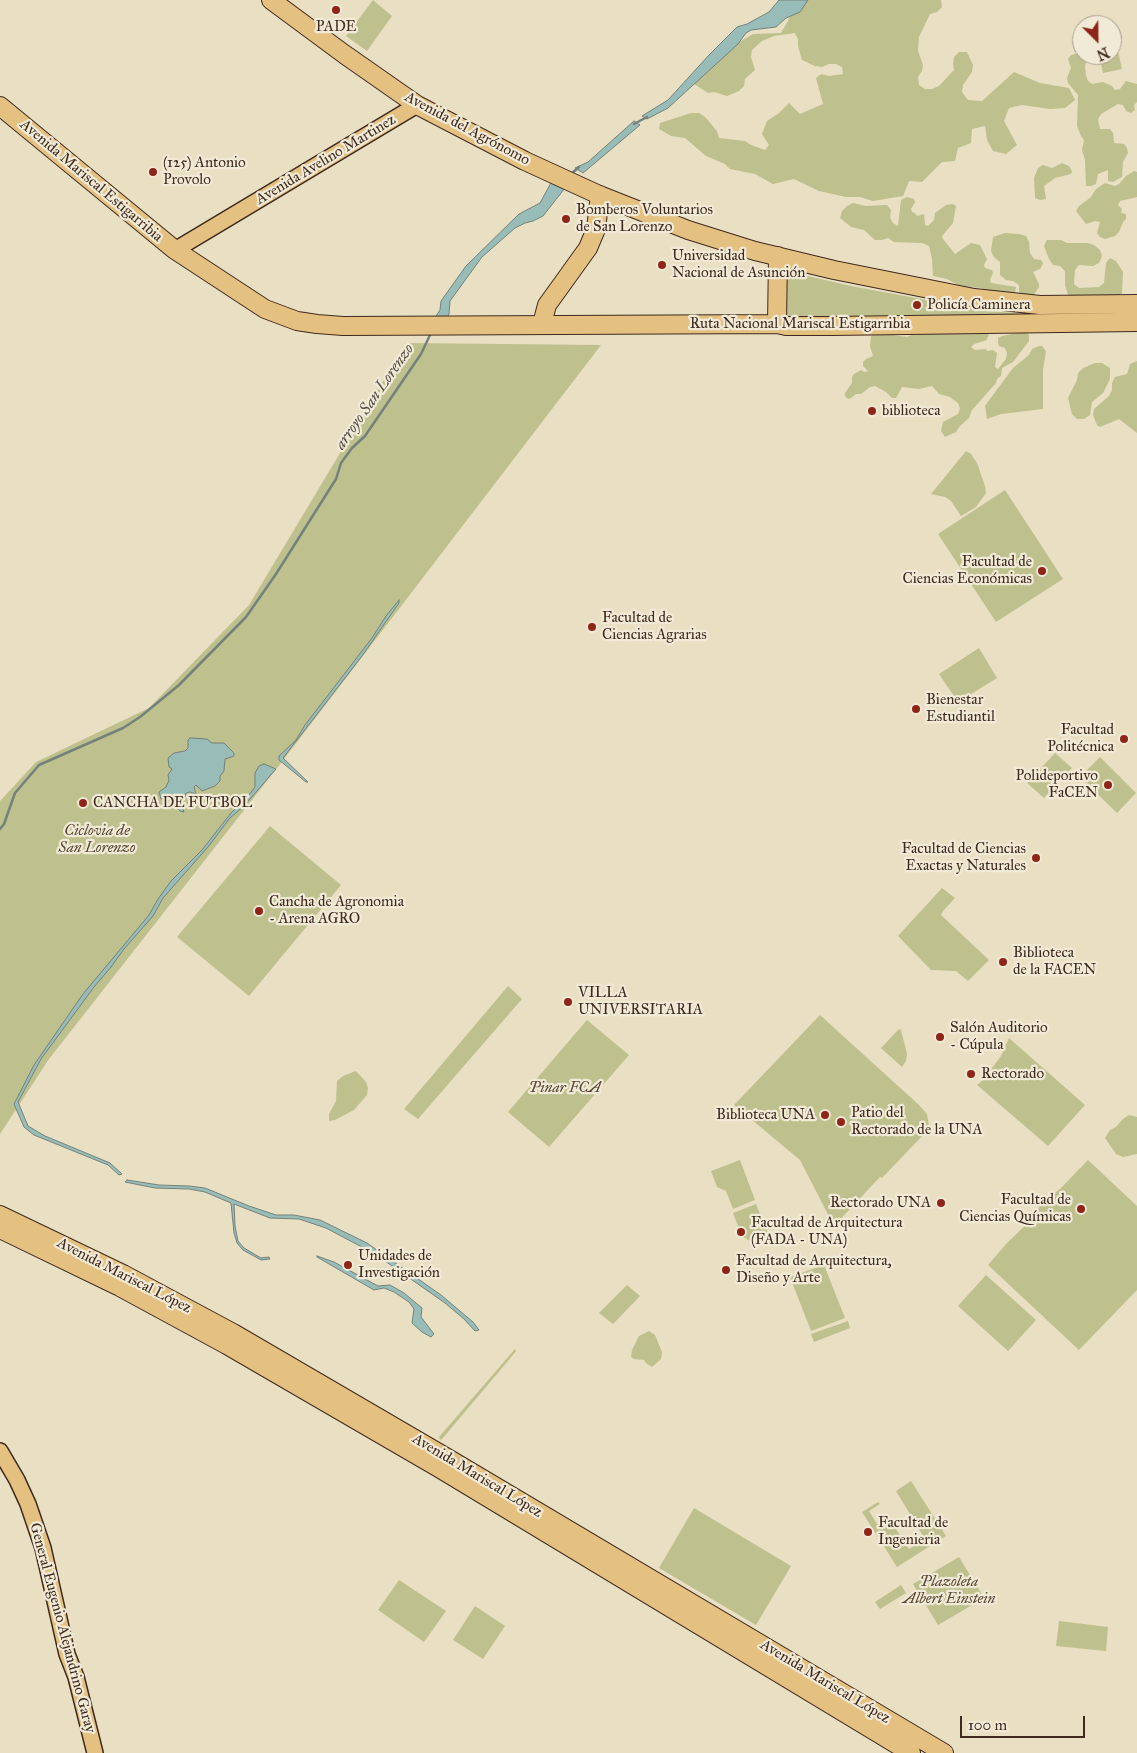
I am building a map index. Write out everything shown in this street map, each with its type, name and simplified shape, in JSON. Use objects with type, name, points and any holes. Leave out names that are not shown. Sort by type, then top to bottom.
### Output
[{"type":"highway","name":"Avenida del Agrónomo","points":[[271,0],[417,105],[525,161],[598,194]]},
{"type":"highway","name":"Avenida Mariscal Estigarribia","points":[[0,106],[179,253],[264,309],[296,320],[317,324],[464,326]]},
{"type":"highway","points":[[542,324],[547,305],[588,248],[596,229],[598,194],[688,230],[778,256],[862,276],[974,298],[1040,305],[1137,304]]},
{"type":"highway","points":[[777,324],[778,256]]},
{"type":"highway","name":"Ruta Nacional Mariscal Estigarribia","points":[[464,326],[542,324],[777,324],[786,326],[831,326],[1137,322]]},
{"type":"highway","name":"Avenida Mariscal López","points":[[0,1215],[123,1274],[233,1333],[450,1459],[944,1753]]},
{"type":"highway","name":"Avenida Mariscal López","points":[[0,1229],[120,1286],[177,1316],[439,1468],[911,1753]]},
{"type":"main road","name":"Avenida Avelino Martinez","points":[[179,253],[417,105]]},
{"type":"main road","name":"General Eugenio Alejandrino Garay","points":[[0,1451],[28,1504],[43,1548],[67,1654],[76,1677],[95,1753]]},
{"type":"green space","points":[[373,0],[392,16],[367,51],[346,36]]},
{"type":"green space","points":[[802,0],[941,0],[942,7],[937,12],[930,14],[919,37],[918,51],[923,65],[918,77],[919,85],[925,89],[939,86],[954,70],[954,57],[959,52],[967,52],[973,65],[972,72],[963,85],[962,92],[968,100],[982,101],[1014,72],[1040,83],[1069,88],[1075,100],[1065,108],[1050,109],[1022,105],[1009,108],[1004,121],[1017,145],[1006,154],[993,151],[987,140],[985,126],[972,129],[971,143],[958,148],[955,161],[942,162],[922,182],[909,181],[903,196],[873,201],[860,197],[846,197],[819,191],[794,179],[773,184],[755,174],[730,169],[725,164],[706,156],[685,138],[671,136],[659,129],[660,123],[691,113],[699,113],[717,131],[719,138],[745,141],[765,150],[769,145],[762,134],[767,121],[789,103],[800,114],[823,104],[816,78],[821,74],[829,76],[843,74],[842,67],[836,64],[822,67],[815,66],[802,60],[795,33],[774,36],[762,41],[752,50],[751,57],[755,70],[745,79],[744,86],[739,91],[727,96],[714,92],[708,93],[692,81],[731,38],[741,41],[753,34],[781,33],[791,11]]},
{"type":"green space","points":[[1071,55],[1072,65],[1085,65],[1086,76],[1092,84],[1103,82],[1112,86],[1115,90],[1120,89],[1126,81],[1137,84],[1135,110],[1131,113],[1126,111],[1123,105],[1118,104],[1101,114],[1098,119],[1100,129],[1110,129],[1113,133],[1114,143],[1124,144],[1127,148],[1128,153],[1123,162],[1122,177],[1113,182],[1108,181],[1108,170],[1098,174],[1096,184],[1086,186],[1085,160],[1082,150],[1084,140],[1077,126],[1078,95],[1068,83],[1067,78],[1071,68],[1068,59]]},
{"type":"green space","points":[[1101,65],[1121,65],[1122,69],[1103,73]]},
{"type":"green space","points":[[1062,163],[1069,166],[1072,171],[1071,174],[1055,178],[1044,186],[1046,199],[1040,200],[1035,198],[1034,178],[1038,168],[1043,165],[1052,168]]},
{"type":"green space","points":[[1134,171],[1137,172],[1137,197],[1120,201],[1118,205],[1122,209],[1121,213],[1126,214],[1126,219],[1115,236],[1105,239],[1100,237],[1097,233],[1100,222],[1095,221],[1086,224],[1076,211],[1079,206],[1091,197],[1096,189],[1105,183],[1115,186]]},
{"type":"green space","points":[[907,197],[914,199],[915,202],[911,209],[912,212],[917,216],[924,214],[925,225],[928,226],[934,220],[935,213],[946,205],[953,204],[956,206],[953,223],[942,236],[943,239],[955,254],[971,243],[980,245],[987,259],[984,265],[985,268],[992,270],[993,273],[990,280],[991,283],[1016,287],[1015,293],[1008,295],[994,294],[981,288],[960,286],[947,279],[933,276],[929,246],[922,243],[894,242],[888,238],[875,240],[864,230],[851,227],[840,218],[842,211],[853,203],[866,206],[887,205],[891,210],[890,218],[898,226],[901,200]]},
{"type":"green space","points":[[1005,233],[1026,236],[1029,242],[1030,253],[1034,259],[1041,260],[1043,263],[1040,269],[1033,272],[1039,287],[1033,296],[1026,299],[1019,292],[1019,285],[1013,281],[1006,280],[1000,275],[1000,262],[991,251],[993,237]]},
{"type":"green space","points":[[1047,240],[1061,240],[1067,243],[1088,243],[1100,250],[1102,256],[1099,263],[1093,266],[1079,265],[1075,270],[1074,284],[1079,288],[1099,287],[1104,283],[1106,263],[1110,258],[1116,261],[1123,272],[1122,293],[1120,296],[1114,298],[1111,295],[1069,298],[1065,285],[1065,271],[1060,266],[1053,265],[1049,259],[1044,246]]},
{"type":"green space","points":[[786,271],[851,286],[986,311],[1033,314],[1137,314],[779,319]]},
{"type":"green space","points":[[949,331],[975,333],[988,331],[987,340],[974,344],[971,347],[975,350],[993,350],[997,353],[995,367],[998,369],[1006,359],[1007,353],[1005,348],[999,346],[998,338],[1027,331],[1029,336],[1029,341],[1013,362],[1002,368],[1001,376],[997,379],[996,383],[972,410],[969,418],[956,432],[945,437],[941,431],[943,422],[958,414],[960,409],[958,403],[950,397],[939,394],[932,386],[919,389],[902,387],[896,398],[892,398],[875,386],[848,399],[845,396],[852,383],[854,374],[861,370],[864,372],[868,371],[863,366],[863,362],[873,356],[870,346],[871,336],[878,333],[907,337],[915,333],[940,334]]},
{"type":"green space","name":"Ciclovia de San Lorenzo","points":[[406,343],[601,345],[281,763],[49,1059],[0,1134],[0,801],[36,762],[149,708],[249,605]]},
{"type":"green space","points":[[1042,346],[1046,351],[1043,370],[1043,409],[1001,414],[987,419],[985,406],[987,403],[1013,368],[1029,355],[1032,349]]},
{"type":"green space","points":[[1137,361],[1137,433],[1119,419],[1100,427],[1097,425],[1093,415],[1094,409],[1109,396],[1115,377],[1127,374],[1130,364]]},
{"type":"green space","points":[[1095,363],[1102,363],[1110,368],[1110,379],[1103,393],[1092,402],[1090,415],[1084,419],[1077,419],[1072,414],[1068,398],[1077,380],[1078,373],[1083,368]]},
{"type":"green space","points":[[966,451],[971,454],[977,463],[986,493],[976,507],[961,516],[951,501],[945,497],[931,494]]},
{"type":"green space","points":[[1005,490],[1063,579],[996,622],[938,534]]},
{"type":"green space","points":[[979,648],[997,678],[958,702],[939,674]]},
{"type":"green space","points":[[1055,753],[1072,768],[1044,798],[1027,783]]},
{"type":"green space","name":"Polideportivo FaCEN","points":[[1100,757],[1136,793],[1117,813],[1080,777]]},
{"type":"green space","name":"Cancha de Agronomia - Arena AGRO","points":[[270,826],[341,885],[249,996],[177,937]]},
{"type":"green space","points":[[942,888],[955,898],[941,915],[989,960],[968,981],[956,971],[931,970],[898,936]]},
{"type":"green space","points":[[508,986],[522,999],[418,1119],[404,1109]]},
{"type":"green space","name":"Patio del Rectorado de la UNA","points":[[820,1015],[919,1105],[927,1114],[929,1126],[927,1131],[834,1226],[800,1160],[734,1105]]},
{"type":"green space","name":"Pinar FCA","points":[[587,1020],[629,1055],[549,1147],[508,1112]]},
{"type":"green space","points":[[899,1029],[901,1030],[907,1054],[906,1061],[902,1067],[881,1048]]},
{"type":"green space","points":[[1009,1038],[1085,1105],[1048,1146],[977,1085],[1001,1056]]},
{"type":"green space","points":[[356,1071],[366,1082],[368,1088],[367,1095],[354,1110],[335,1120],[329,1121],[329,1114],[336,1101],[337,1081],[343,1076]]},
{"type":"green space","points":[[1129,1115],[1137,1117],[1137,1154],[1123,1157],[1116,1154],[1105,1138],[1110,1130]]},
{"type":"green space","points":[[740,1160],[755,1200],[733,1209],[726,1191],[717,1187],[711,1171]]},
{"type":"green space","points":[[1088,1160],[1137,1206],[1137,1290],[1079,1350],[988,1265],[1031,1220],[1041,1204],[1060,1189]]},
{"type":"green space","points":[[756,1204],[768,1233],[750,1241],[742,1236],[733,1213]]},
{"type":"green space","points":[[824,1265],[845,1318],[811,1331],[790,1277]]},
{"type":"green space","points":[[986,1275],[1036,1320],[1008,1351],[958,1306]]},
{"type":"green space","points":[[627,1285],[640,1296],[613,1324],[599,1313]]},
{"type":"green space","points":[[848,1321],[850,1328],[814,1342],[811,1334]]},
{"type":"green space","points":[[649,1331],[655,1335],[662,1352],[661,1359],[652,1367],[644,1360],[631,1357],[632,1350],[639,1336]]},
{"type":"green space","points":[[515,1349],[516,1351],[508,1361],[440,1440],[439,1437]]},
{"type":"green space","points":[[911,1481],[946,1536],[897,1567],[862,1512],[878,1502],[880,1504],[869,1511],[877,1524],[889,1518],[909,1549],[925,1539],[896,1491]]},
{"type":"green space","points":[[694,1508],[791,1566],[756,1625],[659,1568]]},
{"type":"green space","name":"Plazoleta Albert Einstein","points":[[959,1557],[984,1598],[938,1625],[913,1584]]},
{"type":"green space","points":[[399,1580],[446,1611],[424,1642],[378,1610]]},
{"type":"green space","points":[[901,1585],[906,1593],[880,1609],[875,1602]]},
{"type":"green space","points":[[475,1606],[505,1626],[483,1659],[453,1640]]},
{"type":"green space","points":[[1059,1621],[1108,1627],[1106,1651],[1056,1646]]},
{"type":"water","points":[[779,0],[808,0],[800,12],[786,18],[776,27],[751,30],[746,33],[738,44],[668,108],[647,119],[642,116],[668,100],[737,27],[747,24],[769,12]]},
{"type":"water","points":[[634,121],[640,125],[583,173],[575,168],[588,162]]},
{"type":"water","points":[[552,181],[565,188],[543,216],[515,228],[482,257],[450,301],[449,314],[446,319],[434,319],[440,310],[441,301],[466,266],[519,214],[540,203]]},
{"type":"water","points":[[399,600],[399,603],[362,656],[283,758],[308,782],[306,782],[279,760],[279,756],[296,740],[305,725]]},
{"type":"water","points":[[190,738],[207,739],[212,743],[224,743],[234,753],[234,756],[225,759],[224,771],[220,776],[220,781],[215,786],[202,791],[196,785],[194,787],[196,794],[186,793],[181,803],[184,812],[180,811],[173,804],[169,796],[161,799],[159,792],[166,787],[169,780],[168,775],[172,769],[169,767],[168,758],[174,753],[185,751],[188,748],[188,740]]},
{"type":"water","points":[[264,764],[276,769],[244,806],[230,818],[208,847],[163,898],[153,916],[94,987],[41,1059],[18,1102],[28,1126],[45,1136],[110,1163],[122,1174],[119,1175],[108,1165],[34,1135],[24,1127],[14,1104],[34,1065],[83,994],[149,915],[171,881],[202,850],[231,813],[249,795],[255,787],[255,773],[259,766]]},
{"type":"water","points":[[127,1180],[159,1185],[205,1188],[276,1215],[294,1215],[320,1220],[367,1243],[441,1295],[473,1322],[479,1330],[475,1331],[445,1303],[375,1254],[326,1228],[299,1219],[270,1218],[234,1204],[238,1241],[244,1248],[261,1258],[269,1257],[270,1259],[261,1260],[243,1250],[237,1243],[231,1203],[205,1192],[189,1189],[155,1188],[125,1182]]},
{"type":"water","points":[[317,1256],[334,1262],[378,1286],[390,1285],[404,1293],[422,1308],[421,1317],[434,1334],[431,1337],[412,1323],[414,1309],[409,1302],[394,1292],[384,1288],[374,1290]]},
{"type":"waterway","name":"arroyo San Lorenzo","points":[[634,124],[647,117]]},
{"type":"waterway","name":"arroyo San Lorenzo","points":[[570,175],[579,167]]},
{"type":"waterway","name":"arroyo San Lorenzo","points":[[0,829],[4,824],[15,793],[39,765],[123,728],[140,717],[179,685],[246,617],[276,574],[336,479],[341,463],[352,448],[365,436],[421,354],[431,333]]},
{"type":"place","name":"PADE","points":[[336,10]]},
{"type":"place","name":"(125) Antonio Provolo","points":[[153,172]]},
{"type":"place","name":"Bomberos Voluntarios de San Lorenzo","points":[[566,219]]},
{"type":"place","name":"Universidad Nacional de Asunción","points":[[662,265]]},
{"type":"place","name":"Policía Caminera","points":[[917,305]]},
{"type":"place","name":"biblioteca","points":[[872,411]]},
{"type":"place","name":"Facultad de Ciencias Económicas","points":[[1042,571]]},
{"type":"place","name":"Facultad de Ciencias Agrarias","points":[[592,627]]},
{"type":"place","name":"Bienestar Estudiantil","points":[[916,709]]},
{"type":"place","name":"Facultad Politécnica","points":[[1124,739]]},
{"type":"place","name":"Polideportivo FaCEN","points":[[1108,785]]},
{"type":"place","name":"CANCHA DE FUTBOL","points":[[83,803]]},
{"type":"place","name":"Facultad de Ciencias Exactas y Naturales","points":[[1036,858]]},
{"type":"place","name":"Cancha de Agronomia - Arena AGRO","points":[[259,911]]},
{"type":"place","name":"Biblioteca de la FACEN","points":[[1003,962]]},
{"type":"place","name":"VILLA UNIVERSITARIA","points":[[568,1002]]},
{"type":"place","name":"Salón Auditorio - Cúpula","points":[[940,1037]]},
{"type":"place","name":"Rectorado","points":[[971,1074]]},
{"type":"place","name":"Biblioteca UNA","points":[[825,1115]]},
{"type":"place","name":"Patio del Rectorado de la UNA","points":[[841,1122]]},
{"type":"place","name":"Rectorado UNA","points":[[941,1203]]},
{"type":"place","name":"Facultad de Ciencias Químicas","points":[[1081,1209]]},
{"type":"place","name":"Facultad de Arquitectura (FADA - UNA)","points":[[741,1232]]},
{"type":"place","name":"Unidades de Investigación","points":[[348,1265]]},
{"type":"place","name":"Facultad de Arquitectura, Diseño y Arte","points":[[726,1270]]},
{"type":"place","name":"Facultad de Ingenieria","points":[[868,1532]]}]
